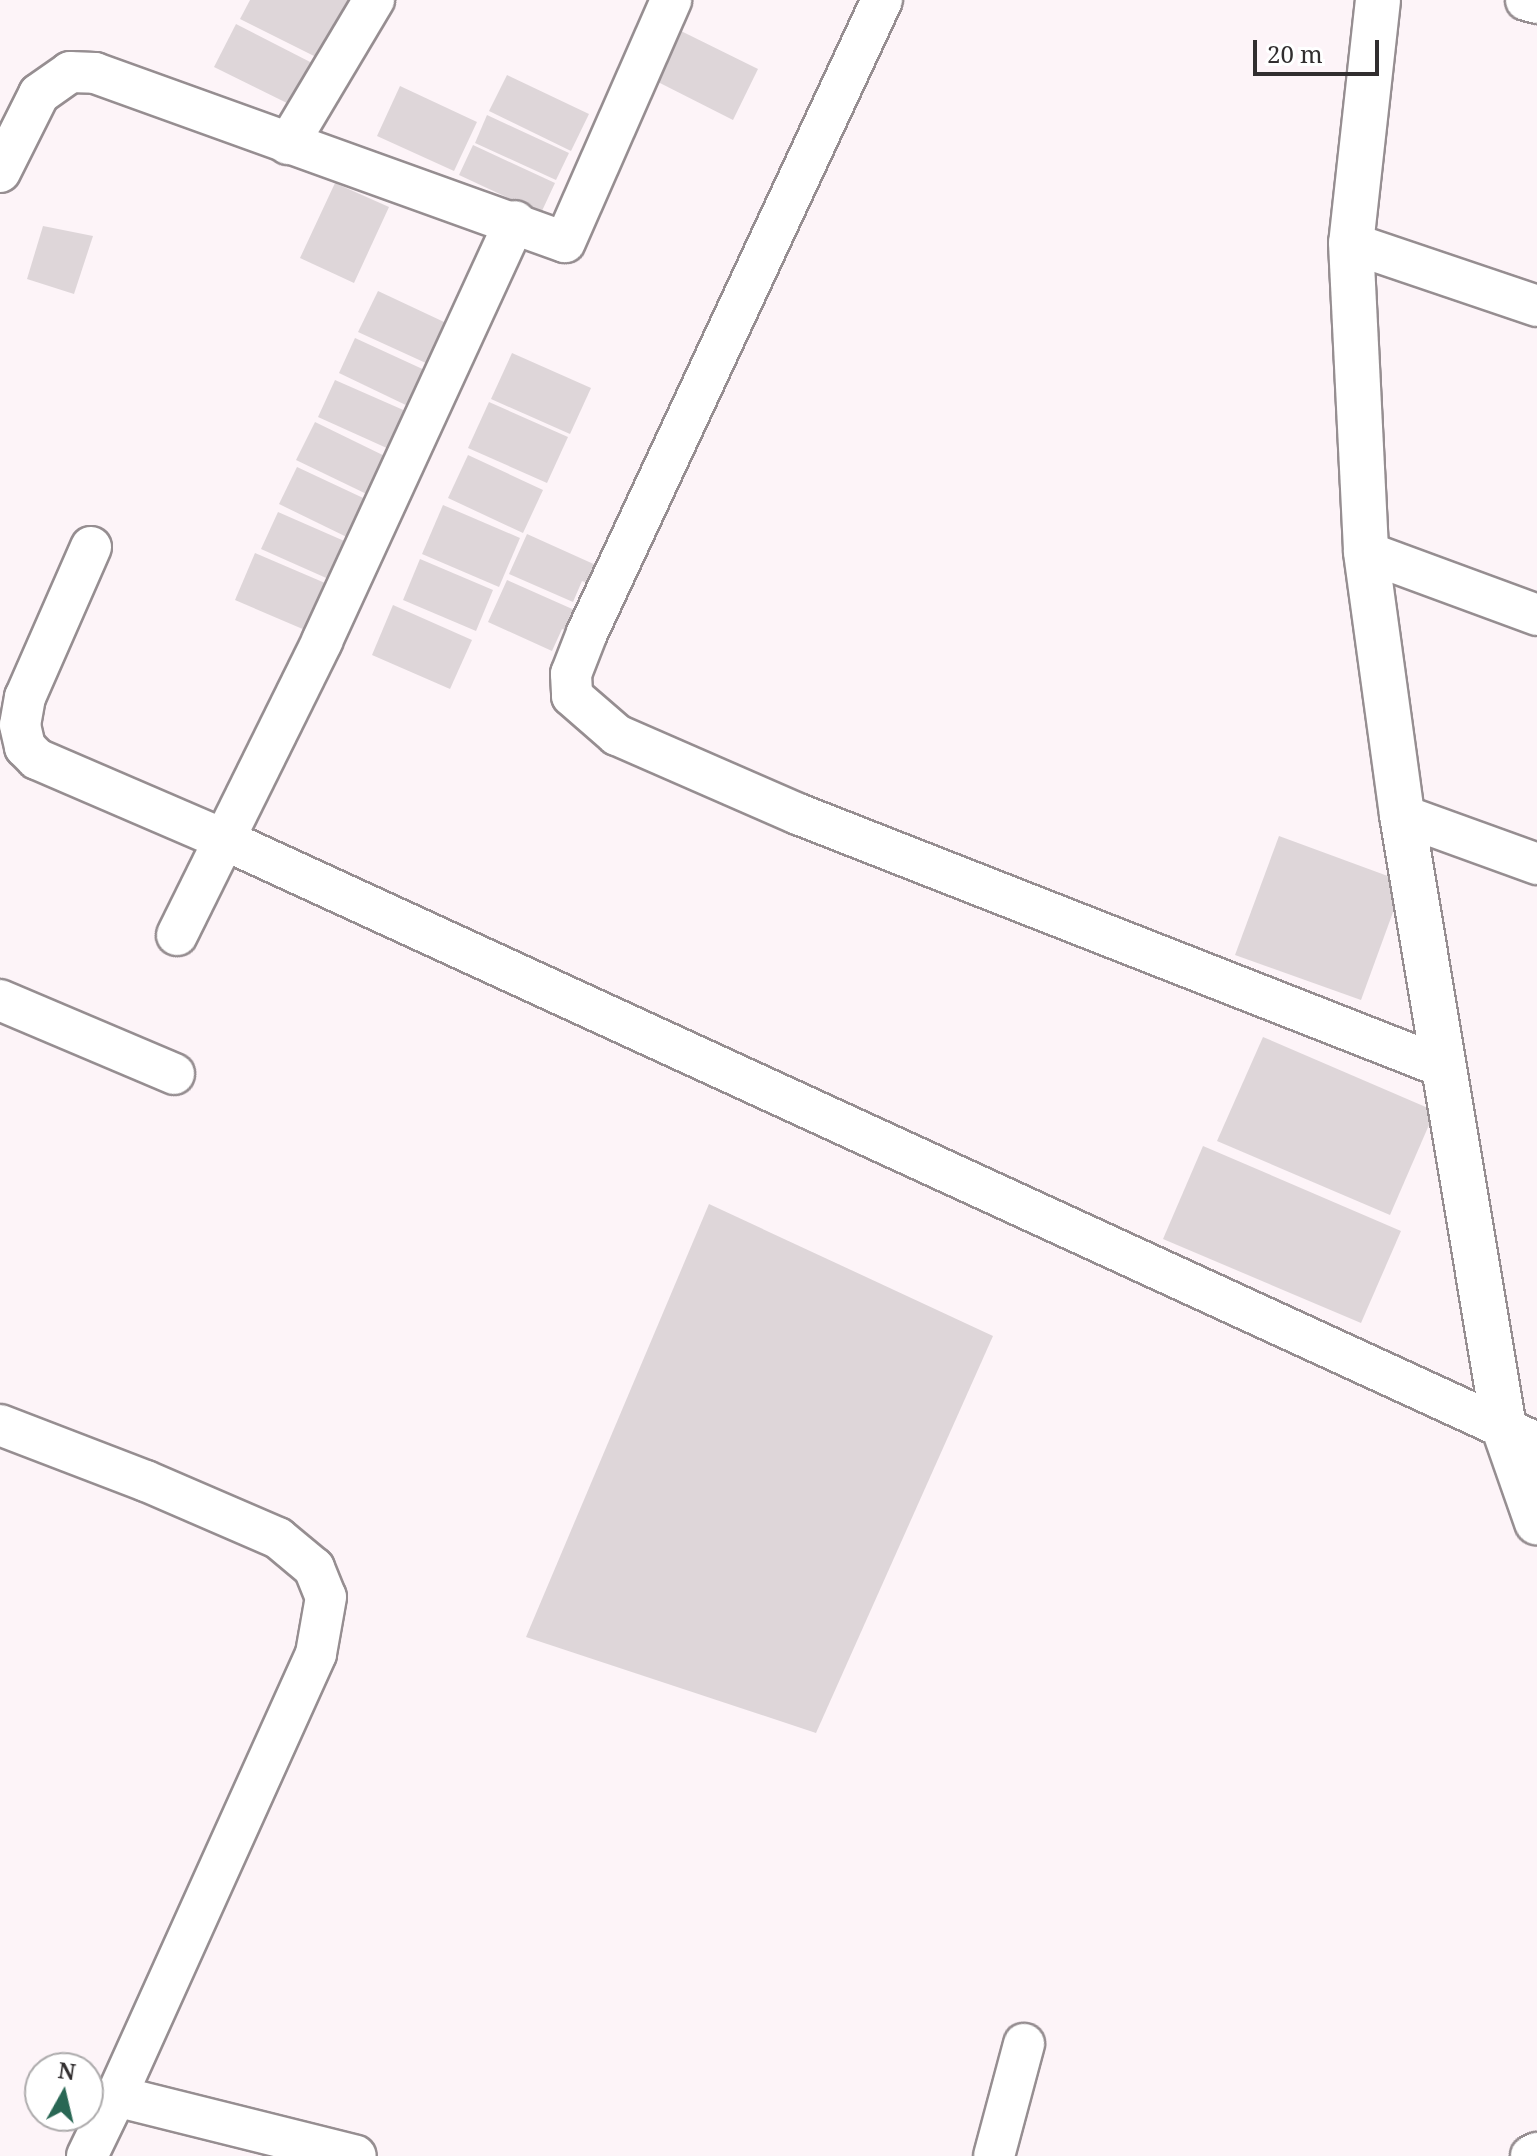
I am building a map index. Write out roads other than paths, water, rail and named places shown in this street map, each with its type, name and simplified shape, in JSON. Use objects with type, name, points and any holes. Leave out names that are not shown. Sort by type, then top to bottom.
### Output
[{"type":"street","points":[[288,144],[374,0]]},
{"type":"street","points":[[0,172],[39,94],[70,72],[108,77],[288,144],[515,221],[565,242],[671,0]]},
{"type":"street","points":[[882,0],[587,633],[571,674],[572,696],[617,735],[798,814],[1443,1067]]},
{"type":"street","points":[[1378,0],[1351,243],[1366,552],[1402,815],[1443,1067],[1537,1522]]},
{"type":"street","points":[[1526,0],[1537,3]]},
{"type":"street","points":[[177,935],[322,641],[515,221]]},
{"type":"street","points":[[1351,243],[1537,306]]},
{"type":"street","points":[[91,547],[25,697],[20,725],[25,747],[37,759],[223,839],[1520,1436]]},
{"type":"street","points":[[1366,552],[1537,615]]},
{"type":"street","points":[[1402,815],[1537,864]]},
{"type":"street","points":[[0,1000],[174,1074]]},
{"type":"street","points":[[0,1425],[278,1538],[314,1568],[326,1597],[316,1654],[87,2156]]},
{"type":"street","points":[[994,2156],[1024,2044]]},
{"type":"street","points":[[116,2096],[356,2156]]},
{"type":"street","points":[[1531,2156],[1537,2153]]}]
